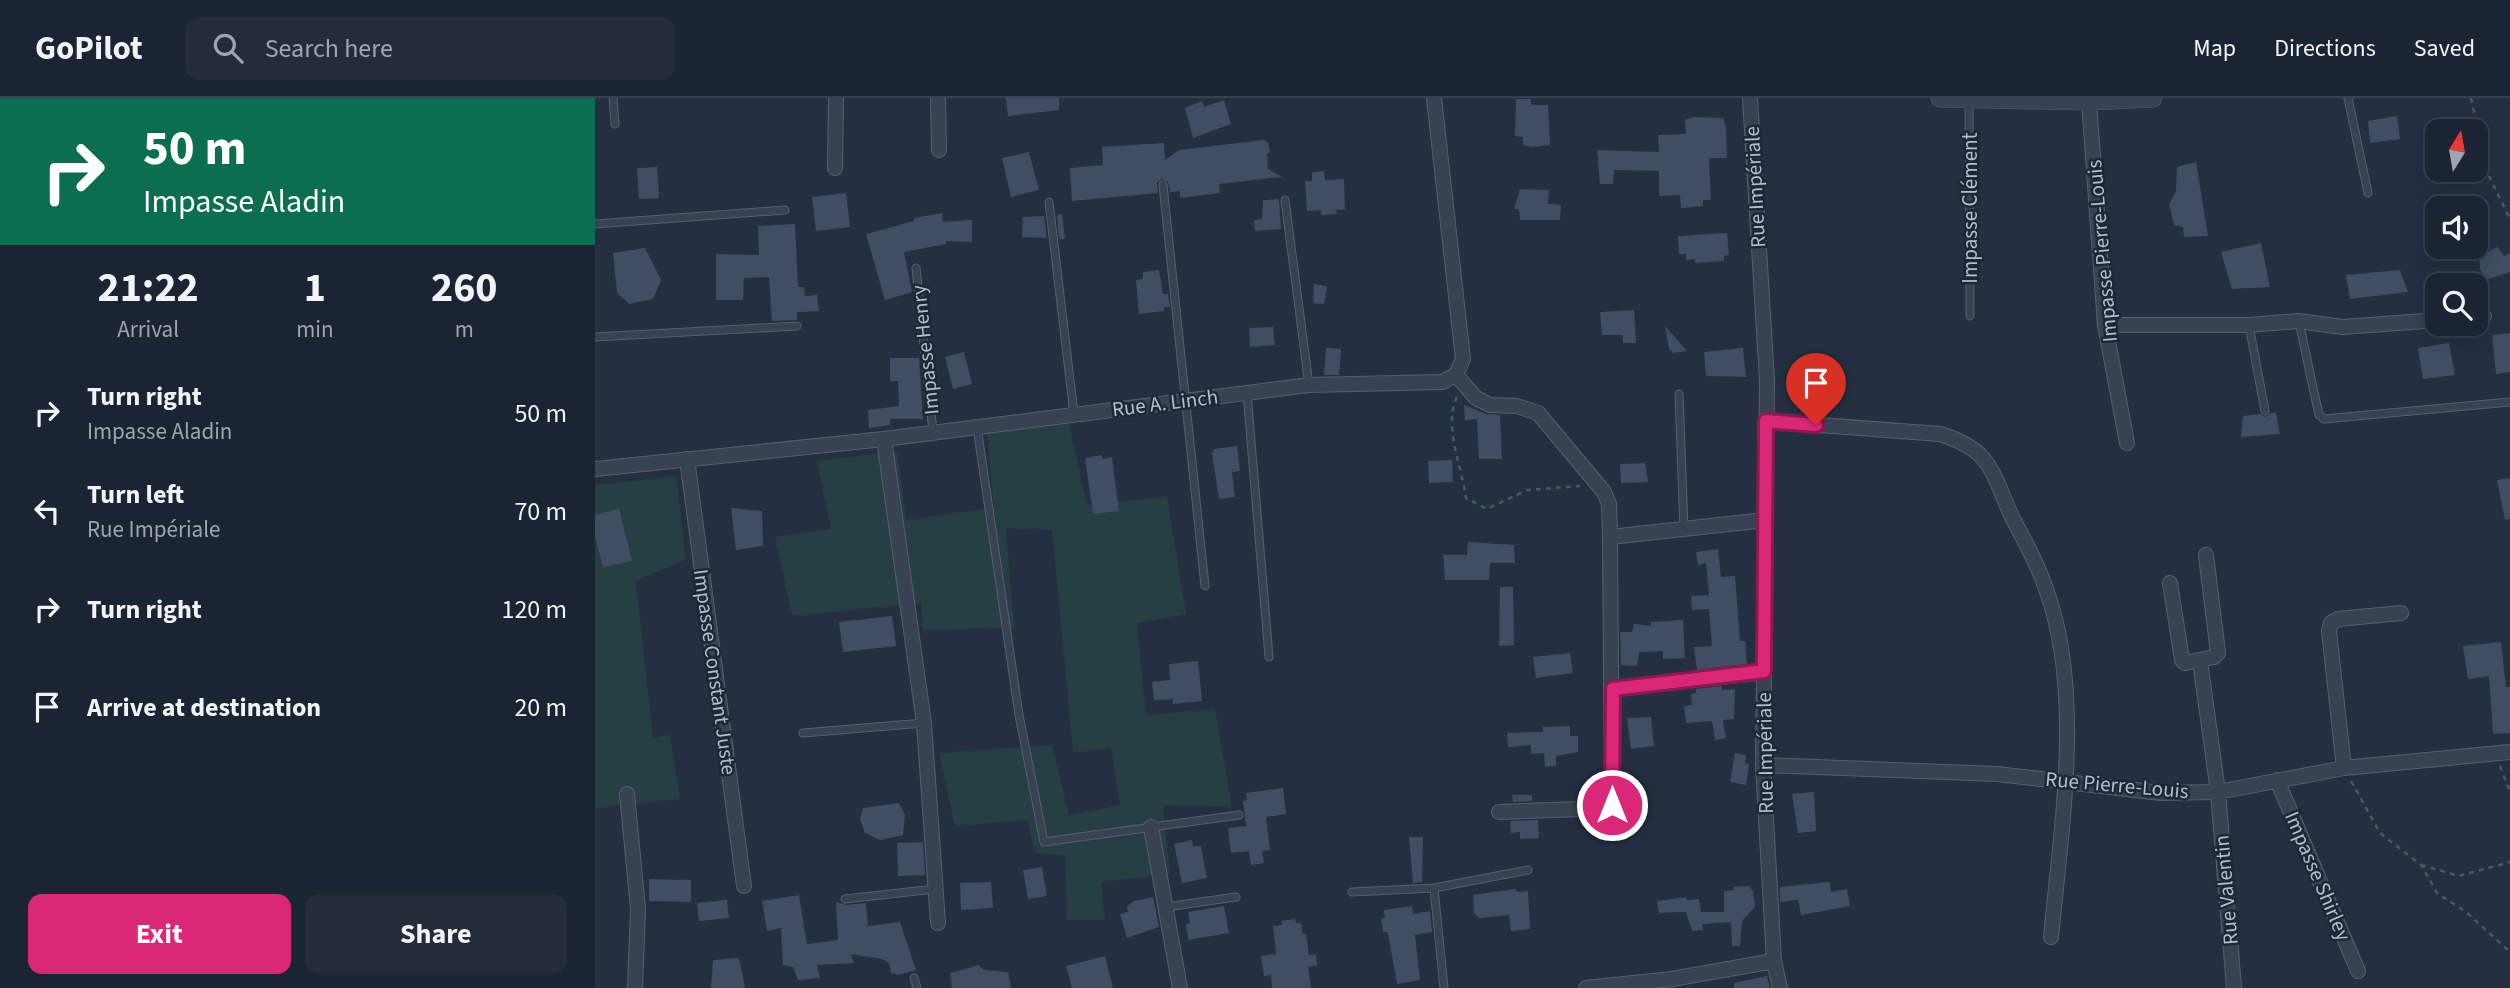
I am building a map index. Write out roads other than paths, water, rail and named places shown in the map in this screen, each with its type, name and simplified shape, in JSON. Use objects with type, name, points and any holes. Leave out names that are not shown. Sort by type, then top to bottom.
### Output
[{"type":"street","points":[[835,168],[836,98]]},
{"type":"street","points":[[938,98],[939,150]]},
{"type":"street","points":[[1434,98],[1463,359],[1460,379],[1476,398],[1490,405],[1517,406],[1538,413],[1597,485],[1609,504],[1613,689],[1611,807],[1499,813]]},
{"type":"street","name":"Rue Impériale","points":[[1750,98],[1766,421],[1763,765],[1774,961],[1780,988]]},
{"type":"street","points":[[1940,98],[2089,101],[2153,98]]},
{"type":"street","name":"Impasse Pierre-Louis","points":[[2089,101],[2105,326],[2127,443]]},
{"type":"street","points":[[2105,326],[2249,325],[2298,321],[2343,327],[2425,321]]},
{"type":"street","name":"Rue A. Linch","points":[[595,469],[884,439],[1309,385],[1442,382],[1460,379]]},
{"type":"street","points":[[1766,421],[1940,434],[1967,442],[1986,460],[2047,589],[2064,666],[2065,782],[2051,937]]},
{"type":"street","points":[[884,439],[924,723],[938,923]]},
{"type":"street","name":"Impasse Constant Juste","points":[[687,459],[744,886]]},
{"type":"street","points":[[1610,537],[1765,520]]},
{"type":"street","points":[[2169,583],[2182,660],[2185,663],[2214,657],[2218,653],[2206,555]]},
{"type":"street","points":[[2344,768],[2329,631],[2331,623],[2338,619],[2401,613]]},
{"type":"street","name":"Rue Valentin","points":[[2200,661],[2218,792],[2234,988]]},
{"type":"street","points":[[1613,689],[1764,671]]},
{"type":"street","name":"Rue Pierre-Louis","points":[[1763,765],[1997,774],[2161,793],[2218,792],[2344,768],[2503,752]]},
{"type":"street","name":"Impasse Shirley","points":[[2277,780],[2358,971]]},
{"type":"street","points":[[627,794],[638,909],[635,988]]},
{"type":"street","points":[[1151,827],[1181,988]]},
{"type":"street","points":[[1586,988],[1672,983],[1774,961]]},
{"type":"lane","points":[[613,98],[615,124]]},
{"type":"lane","points":[[2348,98],[2368,193]]},
{"type":"lane","name":"Impasse Clément","points":[[1969,99],[1970,316]]},
{"type":"lane","points":[[1163,185],[1205,586]]},
{"type":"lane","points":[[1285,200],[1309,385]]},
{"type":"lane","points":[[1049,202],[1074,414]]},
{"type":"lane","points":[[595,224],[785,210]]},
{"type":"lane","name":"Impasse Henry","points":[[916,268],[933,432]]},
{"type":"lane","points":[[2298,321],[2319,415],[2324,419],[2510,402]]},
{"type":"lane","points":[[2249,325],[2265,411]]},
{"type":"lane","points":[[595,337],[797,326]]},
{"type":"lane","points":[[1247,393],[1269,657]]},
{"type":"lane","points":[[1679,394],[1684,529]]},
{"type":"lane","points":[[976,426],[1019,715],[1044,842],[1239,815]]},
{"type":"lane","points":[[803,733],[924,723]]},
{"type":"lane","points":[[1352,892],[1434,888],[1528,870]]},
{"type":"lane","points":[[1434,888],[1444,988]]},
{"type":"lane","points":[[845,899],[935,889]]},
{"type":"lane","points":[[1166,907],[1235,897]]},
{"type":"lane","points":[[914,978],[917,988]]}]
